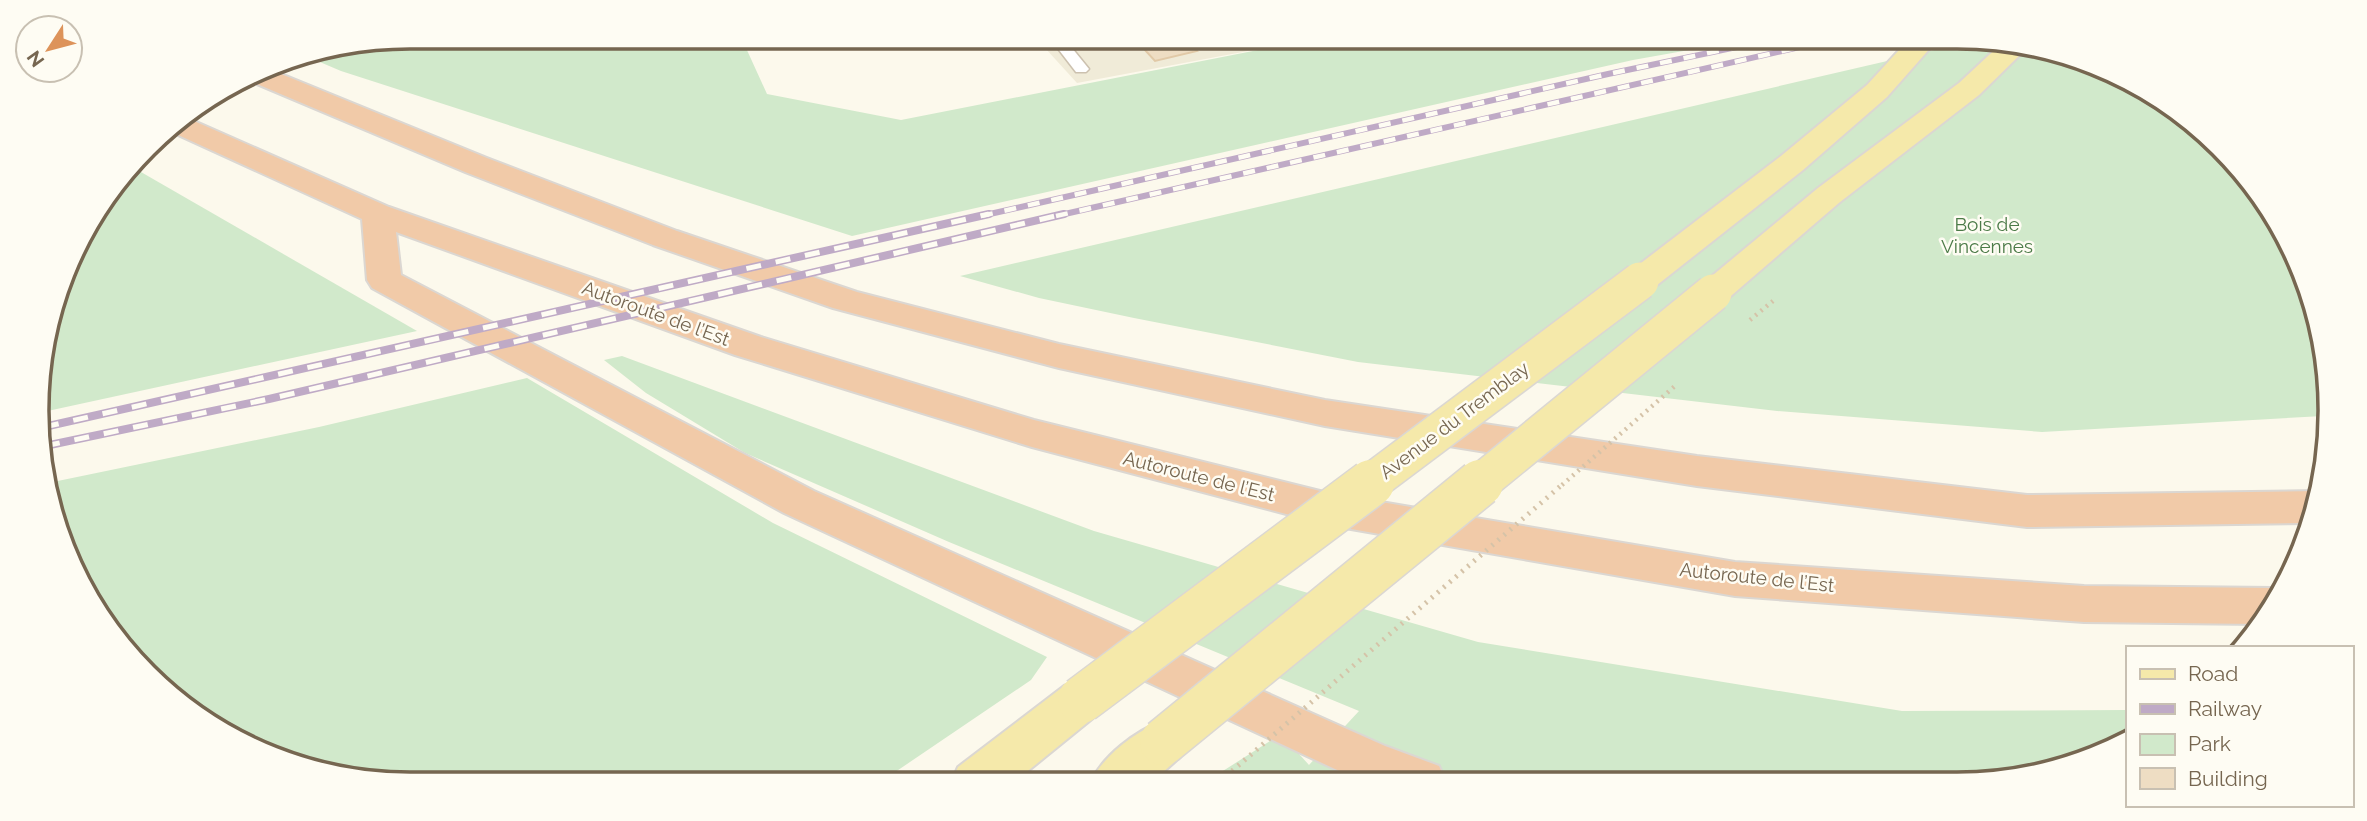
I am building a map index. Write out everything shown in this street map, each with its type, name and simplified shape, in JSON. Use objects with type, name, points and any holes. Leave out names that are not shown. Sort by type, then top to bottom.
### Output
[{"type":"highway","points":[[267,79],[476,165],[652,233],[845,300],[1059,356],[1325,413],[1697,471],[2026,511],[2305,507]]},
{"type":"highway","name":"Autoroute de l’Est","points":[[186,128],[378,214],[748,346],[1032,433],[1328,509],[1735,579],[2084,604],[2260,606]]},
{"type":"highway","points":[[378,214],[384,280],[799,502],[1394,772]]},
{"type":"main road","name":"Avenue du Tremblay","points":[[990,772],[1792,163],[1877,91],[1914,49]]},
{"type":"main road","points":[[1128,772],[1829,195],[1969,89],[2008,53]]},
{"type":"lane","points":[[1065,49],[1081,69]]},
{"type":"path","points":[[1742,328],[1773,301]]},
{"type":"path","points":[[1232,771],[1679,382]]},
{"type":"shaded area","points":[[1046,49],[1259,49],[1077,83]]},
{"type":"green space","points":[[410,49],[746,49],[767,94],[901,120],[1263,49],[1695,49],[1633,60],[852,236],[341,71],[317,61],[363,52]]},
{"type":"green space","name":"Bois de Vincennes","points":[[1939,49],[2004,52],[2073,68],[2137,97],[2177,124],[2228,172],[2270,230],[2299,294],[2315,363],[2318,416],[2042,432],[1777,411],[1358,362],[1039,298],[960,276]]},
{"type":"green space","points":[[140,171],[417,331],[49,411],[52,363],[68,294],[97,230]]},
{"type":"green space","points":[[622,356],[1094,531],[1478,642],[1902,711],[2126,710],[2126,730],[2050,760],[1980,771],[1221,772],[1281,734],[1309,765],[1359,711],[949,542],[745,453],[646,393],[604,360]]},
{"type":"green space","points":[[527,378],[773,523],[1047,657],[1031,680],[895,772],[410,772],[363,769],[294,753],[251,735],[210,711],[172,682],[139,649],[110,611],[86,570],[68,527],[56,481],[319,427]]},
{"type":"building","points":[[1144,49],[1197,51],[1155,61]]},
{"type":"railway","points":[[981,216],[1728,49]]},
{"type":"railway","points":[[1056,216],[1791,49]]},
{"type":"railway","points":[[50,426],[989,214]]},
{"type":"railway","points":[[51,445],[269,399],[1064,214]]}]
